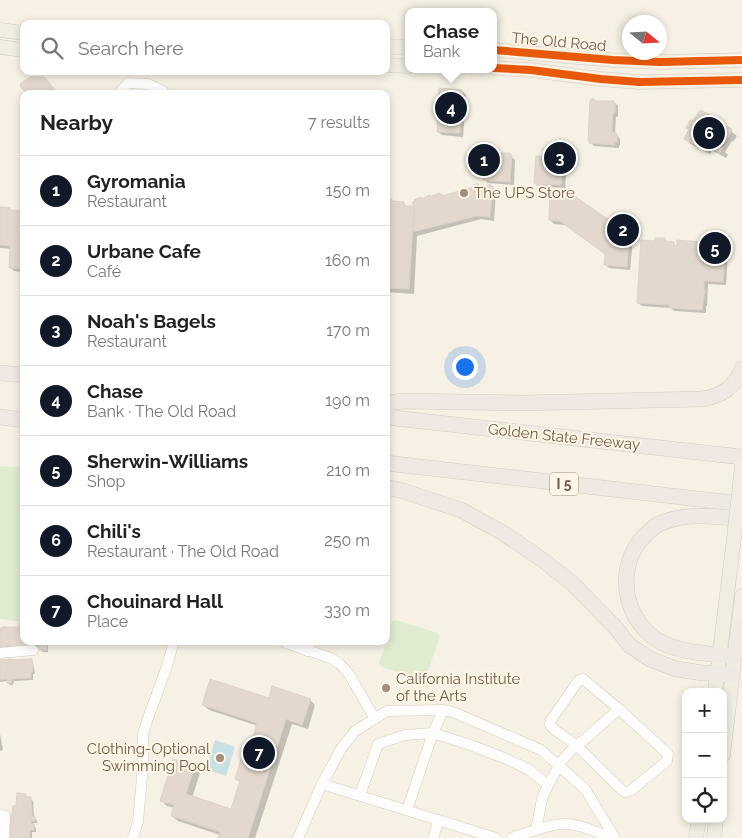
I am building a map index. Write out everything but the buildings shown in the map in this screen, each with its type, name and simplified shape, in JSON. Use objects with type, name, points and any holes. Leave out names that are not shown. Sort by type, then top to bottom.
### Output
[{"type":"highway","points":[[390,403],[404,401],[513,404],[702,399],[720,395],[732,384],[742,370]]},
{"type":"highway","points":[[0,373],[20,375]]},
{"type":"highway","name":"Golden State Freeway","points":[[390,417],[739,458]]},
{"type":"highway","points":[[0,418],[20,420]]},
{"type":"highway","name":"I 5","points":[[390,463],[742,504]]},
{"type":"highway","points":[[390,488],[461,510],[504,533],[574,584],[629,644],[650,659],[676,669],[725,674]]},
{"type":"highway","points":[[742,520],[691,516],[673,519],[657,525],[645,535],[634,550],[627,566],[625,582],[627,599],[634,616],[643,629],[663,644],[676,648],[730,651],[742,627]]},
{"type":"main road","points":[[0,30],[20,32]]},
{"type":"main road","points":[[0,47],[20,50]]},
{"type":"main road","points":[[390,47],[405,47]]},
{"type":"main road","name":"The Old Road","points":[[497,50],[660,62],[742,60]]},
{"type":"main road","points":[[390,65],[405,66]]},
{"type":"main road","name":"The Old Road","points":[[497,68],[639,82],[742,80]]},
{"type":"main road","points":[[730,651],[739,458]]},
{"type":"main road","points":[[724,733],[725,674],[742,596]]},
{"type":"main road","points":[[717,688],[725,674]]},
{"type":"main road","points":[[696,838],[698,823]]},
{"type":"main road","points":[[714,838],[716,823]]},
{"type":"street","points":[[122,90],[128,84],[148,84],[161,90]]},
{"type":"street","points":[[133,838],[138,820],[144,766],[143,734],[173,645]]},
{"type":"street","points":[[309,646],[339,663],[349,674],[375,718]]},
{"type":"street","points":[[0,652],[33,650]]},
{"type":"street","points":[[583,679],[668,754],[667,761],[630,791],[626,792],[576,744],[550,725],[551,720],[579,680],[583,679]]},
{"type":"street","points":[[536,830],[542,800],[559,765],[576,744],[584,740],[619,709]]},
{"type":"street","points":[[407,810],[433,732],[443,710]]},
{"type":"street","points":[[298,838],[322,784],[341,749],[355,731],[387,712],[443,710],[453,712],[541,750],[585,789],[613,838]]},
{"type":"street","points":[[360,795],[378,744],[405,735],[433,732],[504,758],[528,769],[548,785]]},
{"type":"street","points":[[322,784],[496,838]]},
{"type":"street","points":[[0,815],[5,816],[4,838]]},
{"type":"street","points":[[433,838],[439,820]]},
{"type":"street","points":[[512,838],[564,824],[583,827],[613,838]]},
{"type":"green space","points":[[0,466],[20,467],[20,622],[0,619]]},
{"type":"green space","points":[[396,620],[438,633],[440,636],[425,680],[381,667],[379,663],[385,646],[390,645],[392,621]]},
{"type":"water","name":"Clothing-Optional Swimming Pool","points":[[215,740],[235,747],[226,776],[206,769]]},
{"type":"cycle path","points":[[497,50],[660,62],[742,60]]},
{"type":"cycle path","points":[[497,68],[639,82],[742,80]]},
{"type":"place","name":"Chase","points":[[451,108]]},
{"type":"place","name":"Chili's","points":[[709,133]]},
{"type":"place","name":"Noah's Bagels","points":[[560,158]]},
{"type":"place","name":"Gyromania","points":[[484,160]]},
{"type":"place","name":"The UPS Store","points":[[464,193]]},
{"type":"place","name":"Urbane Cafe","points":[[623,230]]},
{"type":"place","name":"Sherwin-Williams","points":[[715,248]]},
{"type":"place","name":"California Institute of the Arts","points":[[386,688]]},
{"type":"place","name":"Chouinard Hall","points":[[259,753]]},
{"type":"place","name":"Clothing-Optional Swimming Pool","points":[[220,758]]}]
